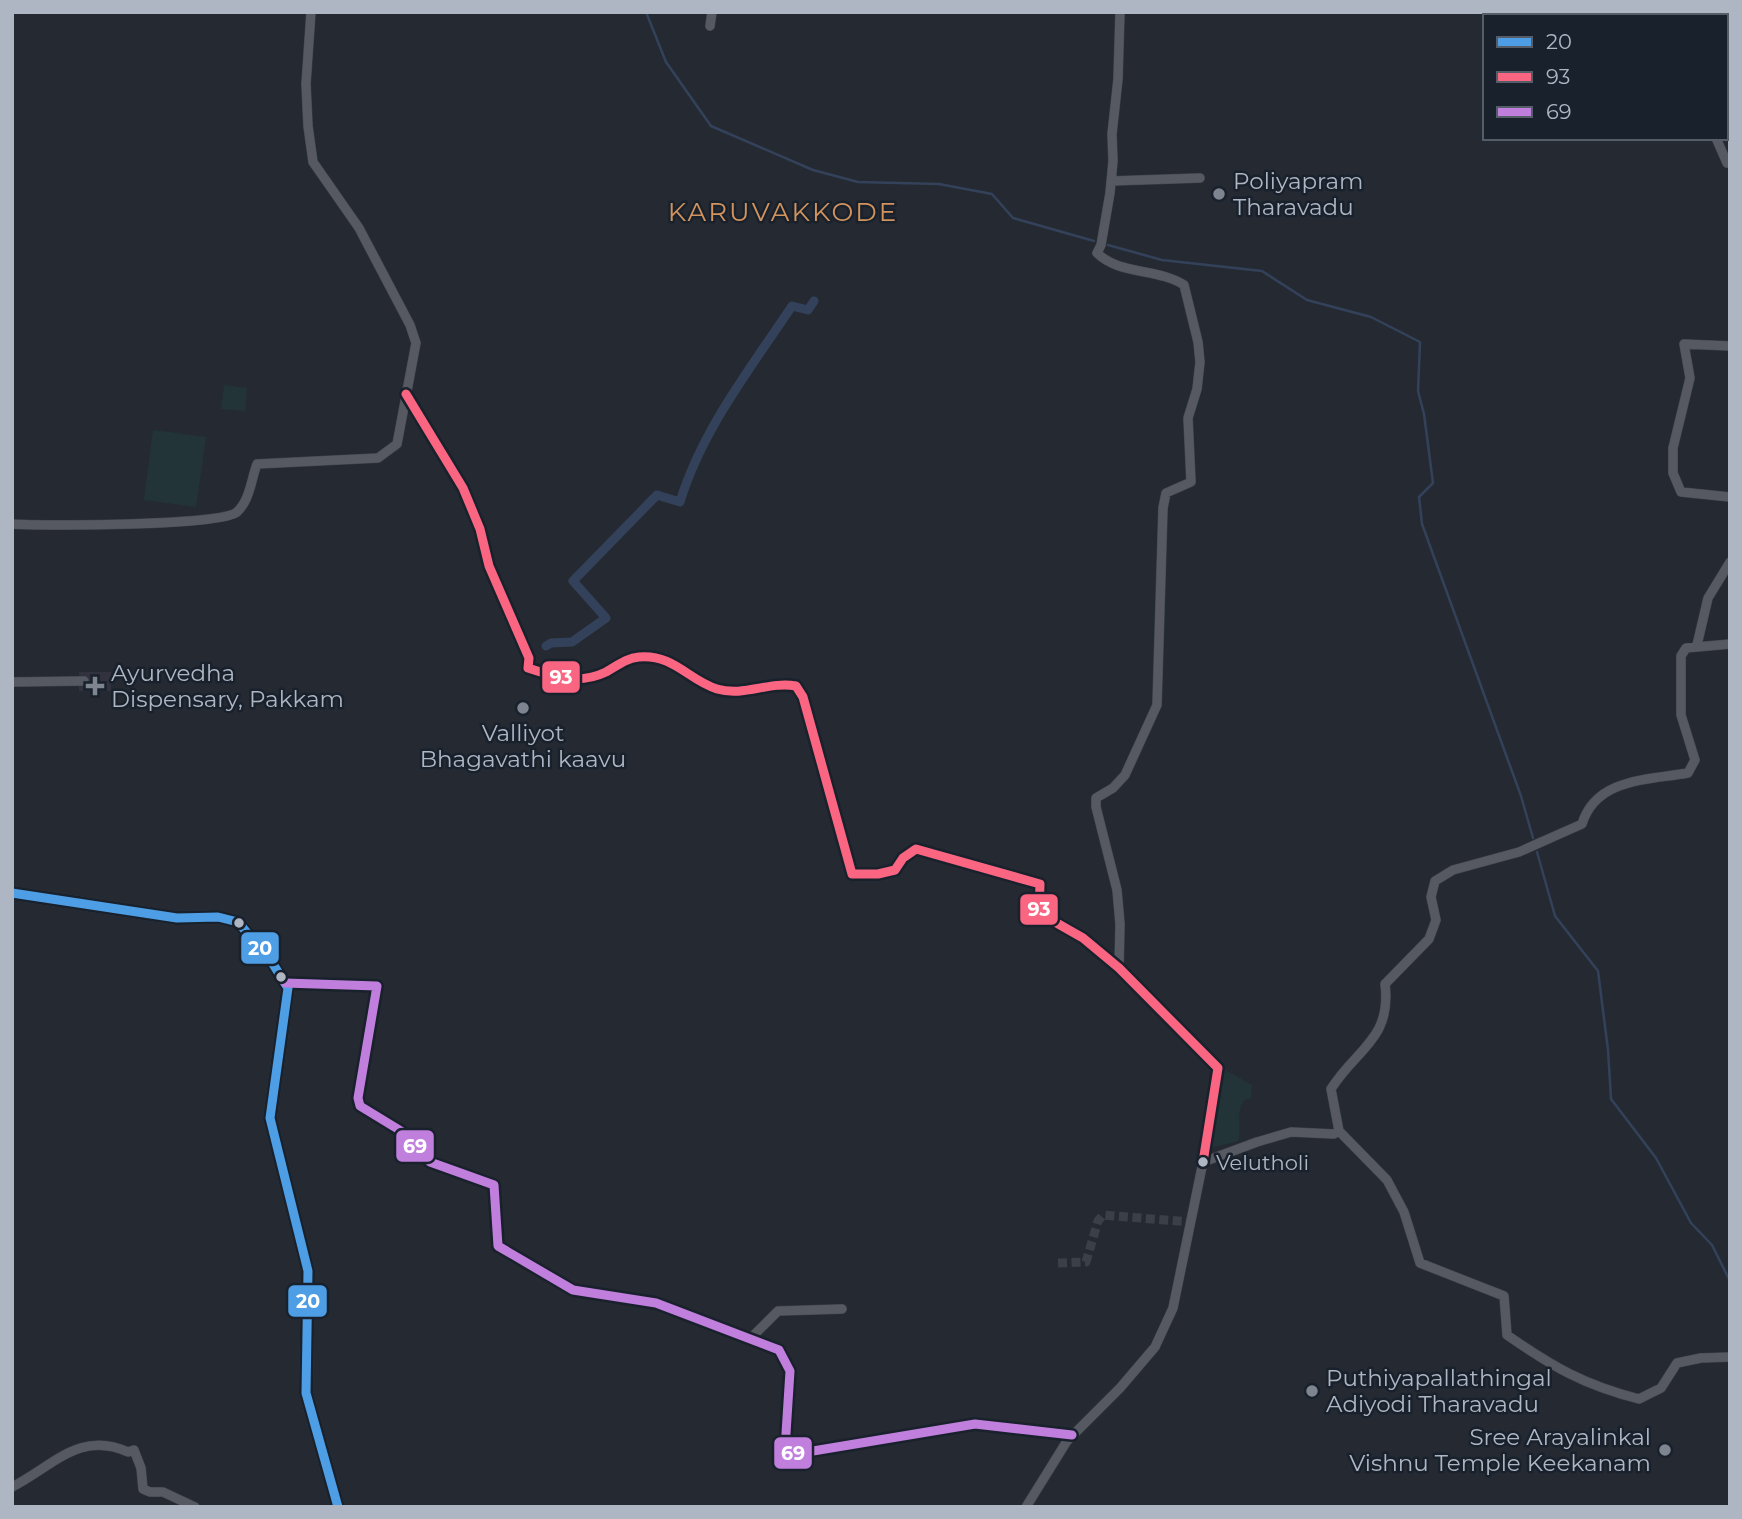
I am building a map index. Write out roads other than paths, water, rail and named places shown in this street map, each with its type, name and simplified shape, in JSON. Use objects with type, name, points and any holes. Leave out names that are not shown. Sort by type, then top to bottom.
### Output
[{"type":"main road","points":[[12,893],[177,918],[218,918],[238,922],[273,964],[288,988],[270,1118],[308,1271],[306,1393],[338,1507]]},
{"type":"street","points":[[12,524],[58,526],[205,521],[235,514],[247,499],[257,464],[378,458],[397,444],[416,342],[410,325],[359,228],[313,162],[306,84],[311,12]]},
{"type":"street","points":[[710,26],[712,12]]},
{"type":"street","points":[[1119,968],[1120,924],[1117,890],[1096,798],[1114,788],[1125,775],[1157,705],[1163,508],[1166,493],[1191,482],[1188,418],[1197,389],[1200,362],[1195,327],[1184,285],[1172,278],[1106,261],[1097,253],[1101,245],[1111,181],[1120,12]]},
{"type":"street","points":[[1717,140],[1727,163],[1730,163]]},
{"type":"street","points":[[1111,181],[1200,178]]},
{"type":"street","points":[[1730,346],[1685,344],[1690,377],[1673,448],[1673,473],[1681,492],[1730,497]]},
{"type":"street","points":[[406,394],[463,488],[480,529],[489,566],[529,658],[528,668],[570,680],[605,672]]},
{"type":"street","points":[[1697,645],[1708,598],[1730,562]]},
{"type":"street","points":[[1730,645],[1697,645],[1686,648],[1681,656],[1681,715],[1695,760],[1688,773],[1614,787],[1596,798],[1586,810],[1582,824],[1519,852],[1453,870],[1435,881],[1431,897],[1436,920],[1429,939],[1385,984],[1388,1002],[1385,1017],[1375,1037],[1331,1089],[1339,1131],[1387,1180],[1404,1212],[1420,1263],[1504,1296],[1507,1335],[1541,1359],[1576,1379],[1639,1399],[1661,1388],[1677,1363],[1702,1358],[1730,1357]]},
{"type":"street","points":[[615,666],[639,656],[664,658],[716,689],[745,692],[782,684],[796,686],[803,696],[852,874],[878,874],[895,870],[903,858],[916,849],[1040,884],[1039,913],[1083,938],[1119,968],[1218,1068],[1203,1162],[1173,1308],[1155,1347],[1120,1388],[1072,1435],[1026,1507]]},
{"type":"street","points":[[12,682],[84,681]]},
{"type":"street","points":[[285,983],[377,986],[358,1098],[360,1106],[401,1131],[430,1162],[494,1185],[498,1246],[573,1290],[656,1303],[779,1350],[790,1371],[785,1449],[795,1454],[975,1424],[1072,1435]]},
{"type":"street","points":[[1203,1162],[1291,1132],[1334,1134],[1339,1131]]},
{"type":"street","points":[[750,1339],[778,1311],[842,1309]]},
{"type":"street","points":[[12,1487],[79,1447],[100,1444],[119,1447],[128,1452],[134,1450],[141,1468],[143,1489],[163,1492],[195,1507]]},
{"type":"waterway","points":[[646,12],[666,62],[711,126],[813,170],[858,182],[939,184],[992,194],[1013,218],[1094,241]]},
{"type":"waterway","points":[[1108,245],[1162,260],[1262,271],[1307,300],[1371,317],[1420,342],[1418,391],[1424,414],[1433,483],[1419,497],[1422,524],[1521,796],[1533,838]]},
{"type":"waterway","points":[[546,646],[551,643],[572,642],[606,618],[573,581],[657,495],[680,502],[701,450],[744,377],[792,306],[808,310],[814,301]]},
{"type":"waterway","points":[[1537,852],[1555,916],[1598,971],[1611,1099],[1656,1158],[1691,1223],[1712,1245],[1730,1281]]},
{"type":"tunnel","points":[[1058,1263],[1086,1262],[1098,1221],[1103,1215],[1190,1222]]},
{"type":"place","name":"Poliyapram Tharavadu","points":[[1219,194]]},
{"type":"place","name":"Ayurvedha Dispensary, Pakkam","points":[[95,686]]},
{"type":"place","name":"Valliyot Bhagavathi kaavu","points":[[523,708]]},
{"type":"place","name":"Velutholi","points":[[1203,1162]]},
{"type":"place","name":"Puthiyapallathingal Adiyodi Tharavadu","points":[[1312,1391]]},
{"type":"place","name":"Sree Arayalinkal Vishnu Temple Keekanam","points":[[1665,1450]]},
{"type":"district","name":"KARUVAKKODE","points":[[783,212]]}]
